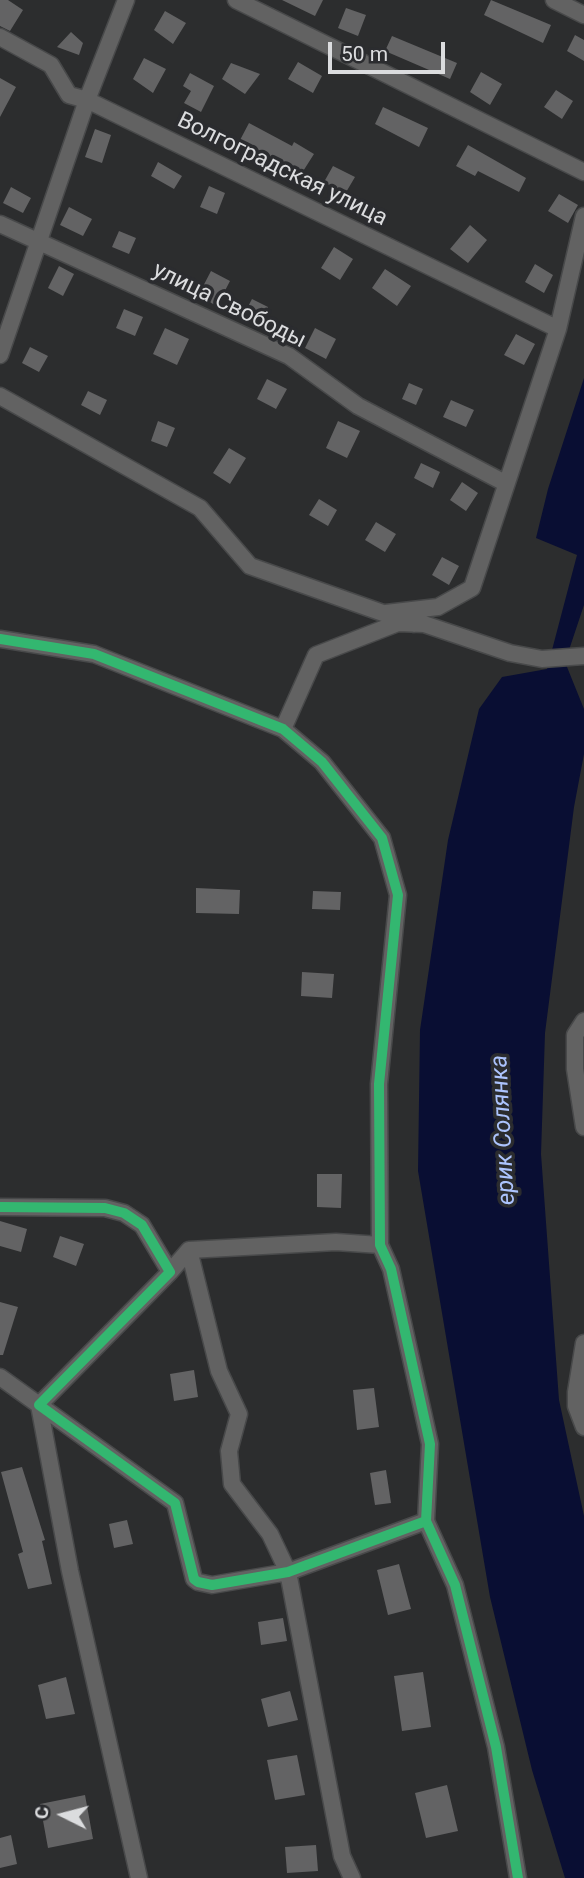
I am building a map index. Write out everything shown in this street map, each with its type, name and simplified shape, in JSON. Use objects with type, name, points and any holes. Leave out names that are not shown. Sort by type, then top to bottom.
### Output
[{"type":"street","points":[[0,355],[87,100],[126,0]]},
{"type":"street","points":[[236,0],[584,172]]},
{"type":"street","points":[[554,0],[584,15]]},
{"type":"street","name":"Волгоградская улица","points":[[0,37],[51,65],[69,95],[87,100],[558,329]]},
{"type":"street","points":[[386,613],[438,607],[472,588],[558,329],[584,216]]},
{"type":"street","name":"улица Свободы","points":[[0,223],[289,356],[358,406],[505,483]]},
{"type":"street","points":[[0,396],[200,508],[250,566],[414,624],[466,636],[510,653],[542,659],[584,656]]},
{"type":"street","points":[[283,729],[316,655],[398,623],[414,624]]},
{"type":"street","points":[[0,639],[94,654],[283,729],[322,762],[382,838],[398,895],[379,1084],[380,1245],[391,1269],[430,1444],[426,1521],[458,1598],[496,1747],[518,1878]]},
{"type":"street","points":[[584,1021],[575,1035],[575,1069],[584,1127]]},
{"type":"street","points":[[0,1207],[105,1208],[124,1213],[142,1225],[170,1272]]},
{"type":"street","points":[[39,1405],[189,1250],[336,1242],[380,1245]]},
{"type":"street","points":[[189,1250],[219,1371],[239,1414],[229,1451],[232,1484],[270,1534],[288,1572],[342,1856],[352,1878]]},
{"type":"street","points":[[584,1343],[576,1406],[584,1427]]},
{"type":"street","points":[[0,1377],[175,1503],[194,1579],[198,1582],[212,1585],[288,1572],[426,1521]]},
{"type":"street","points":[[39,1405],[70,1571],[139,1878]]},
{"type":"water","name":"ерик Солянка","points":[[584,378],[584,605],[565,662],[584,709],[584,754],[574,807],[545,1033],[541,1154],[559,1400],[584,1516],[584,1878],[565,1878],[532,1770],[490,1597],[418,1171],[420,1030],[448,840],[479,709],[502,677],[547,669],[577,555],[536,538],[548,489]]},
{"type":"building","points":[[0,0],[8,0],[23,10],[10,31],[0,26]]},
{"type":"building","points":[[282,0],[323,0],[315,16]]},
{"type":"building","points":[[491,0],[551,25],[543,43],[484,15]]},
{"type":"building","points":[[346,8],[366,15],[358,36],[338,28]]},
{"type":"building","points":[[165,11],[186,23],[173,44],[154,30]]},
{"type":"building","points":[[71,32],[83,43],[79,55],[57,47]]},
{"type":"building","points":[[575,35],[584,40],[584,61],[567,51]]},
{"type":"building","points":[[392,36],[457,63],[450,79],[385,51]]},
{"type":"building","points":[[144,58],[166,69],[153,93],[133,79]]},
{"type":"building","points":[[298,62],[322,76],[313,93],[288,79]]},
{"type":"building","points":[[231,63],[260,74],[245,94],[222,79]]},
{"type":"building","points":[[481,72],[502,84],[490,105],[470,92]]},
{"type":"building","points":[[190,73],[214,86],[201,112],[184,103],[191,91],[183,86]]},
{"type":"building","points":[[0,78],[16,87],[0,117]]},
{"type":"building","points":[[556,90],[573,101],[562,119],[544,107]]},
{"type":"building","points":[[383,107],[428,128],[419,147],[375,124]]},
{"type":"building","points":[[249,123],[292,146],[294,142],[314,154],[300,176],[239,142]]},
{"type":"building","points":[[95,129],[111,135],[102,163],[85,157]]},
{"type":"building","points":[[468,145],[526,178],[519,192],[478,171],[475,176],[456,166]]},
{"type":"building","points":[[158,162],[182,176],[174,189],[151,176]]},
{"type":"building","points":[[333,166],[355,177],[345,194],[324,182]]},
{"type":"building","points":[[209,186],[225,193],[217,214],[200,207]]},
{"type":"building","points":[[11,187],[31,198],[23,213],[3,203]]},
{"type":"building","points":[[559,194],[578,205],[568,223],[548,211]]},
{"type":"building","points":[[69,207],[92,219],[83,236],[60,225]]},
{"type":"building","points":[[470,225],[487,240],[468,263],[450,249]]},
{"type":"building","points":[[119,231],[136,238],[129,254],[112,247]]},
{"type":"building","points":[[334,247],[353,259],[340,280],[321,268]]},
{"type":"building","points":[[535,264],[553,275],[544,293],[525,282]]},
{"type":"building","points":[[59,266],[74,274],[63,296],[48,288]]},
{"type":"building","points":[[385,269],[411,286],[397,306],[372,288]]},
{"type":"building","points":[[211,271],[230,281],[217,306],[198,296]]},
{"type":"building","points":[[252,299],[268,307],[259,324],[243,316]]},
{"type":"building","points":[[124,309],[143,317],[135,336],[116,328]]},
{"type":"building","points":[[165,328],[189,339],[177,365],[153,354]]},
{"type":"building","points":[[315,328],[336,339],[326,359],[305,348]]},
{"type":"building","points":[[516,334],[535,344],[524,365],[504,355]]},
{"type":"building","points":[[30,347],[48,356],[39,372],[22,363]]},
{"type":"building","points":[[267,379],[287,389],[276,409],[257,399]]},
{"type":"building","points":[[409,383],[423,389],[416,405],[402,399]]},
{"type":"building","points":[[88,391],[107,400],[100,415],[81,405]]},
{"type":"building","points":[[451,400],[474,410],[466,427],[443,417]]},
{"type":"building","points":[[158,421],[175,428],[167,447],[151,441]]},
{"type":"building","points":[[338,421],[360,431],[347,458],[326,448]]},
{"type":"building","points":[[229,448],[246,458],[230,484],[213,473]]},
{"type":"building","points":[[421,463],[440,472],[433,488],[414,478]]},
{"type":"building","points":[[462,482],[478,493],[466,511],[450,500]]},
{"type":"building","points":[[319,499],[337,510],[328,526],[309,515]]},
{"type":"building","points":[[376,522],[396,534],[385,552],[365,540]]},
{"type":"building","points":[[442,557],[459,566],[449,585],[432,575]]},
{"type":"building","points":[[196,888],[240,890],[239,914],[196,913]]},
{"type":"building","points":[[313,891],[341,892],[340,910],[312,909]]},
{"type":"building","points":[[302,972],[334,974],[332,998],[301,996]]},
{"type":"building","points":[[317,1174],[342,1174],[341,1208],[317,1207]]},
{"type":"building","points":[[0,1221],[27,1229],[21,1252],[0,1246]]},
{"type":"building","points":[[60,1236],[84,1244],[76,1266],[53,1257]]},
{"type":"building","points":[[0,1302],[18,1307],[3,1355],[0,1355]]},
{"type":"building","points":[[194,1370],[198,1397],[174,1401],[170,1374]]},
{"type":"building","points":[[374,1388],[379,1427],[357,1430],[353,1390]]},
{"type":"building","points":[[22,1467],[45,1540],[42,1541],[52,1584],[28,1589],[18,1554],[23,1552],[1,1472]]},
{"type":"building","points":[[386,1470],[391,1503],[375,1505],[370,1473]]},
{"type":"building","points":[[127,1520],[133,1544],[114,1548],[109,1524]]},
{"type":"building","points":[[399,1564],[411,1609],[388,1615],[377,1570]]},
{"type":"building","points":[[283,1618],[287,1641],[261,1645],[258,1622]]},
{"type":"building","points":[[423,1672],[431,1727],[402,1731],[394,1676]]},
{"type":"building","points":[[66,1677],[75,1714],[46,1719],[38,1685]]},
{"type":"building","points":[[290,1691],[298,1720],[268,1727],[261,1699]]},
{"type":"building","points":[[297,1755],[305,1795],[275,1800],[267,1760]]},
{"type":"building","points":[[447,1785],[458,1831],[426,1838],[415,1793]]},
{"type":"building","points":[[85,1795],[93,1839],[48,1848],[40,1804]]},
{"type":"building","points":[[11,1835],[17,1864],[0,1868],[0,1838]]},
{"type":"building","points":[[316,1845],[318,1871],[287,1873],[285,1847]]},
{"type":"cycle path","points":[[0,639],[94,654],[283,729],[322,762],[382,838],[398,895],[379,1084],[380,1245],[391,1269],[430,1444],[426,1521],[455,1585],[496,1747],[518,1878]]},
{"type":"cycle path","points":[[0,1207],[105,1208],[124,1213],[142,1225],[170,1272],[39,1405],[175,1503],[194,1579],[198,1582],[212,1585],[288,1572],[426,1521]]}]
